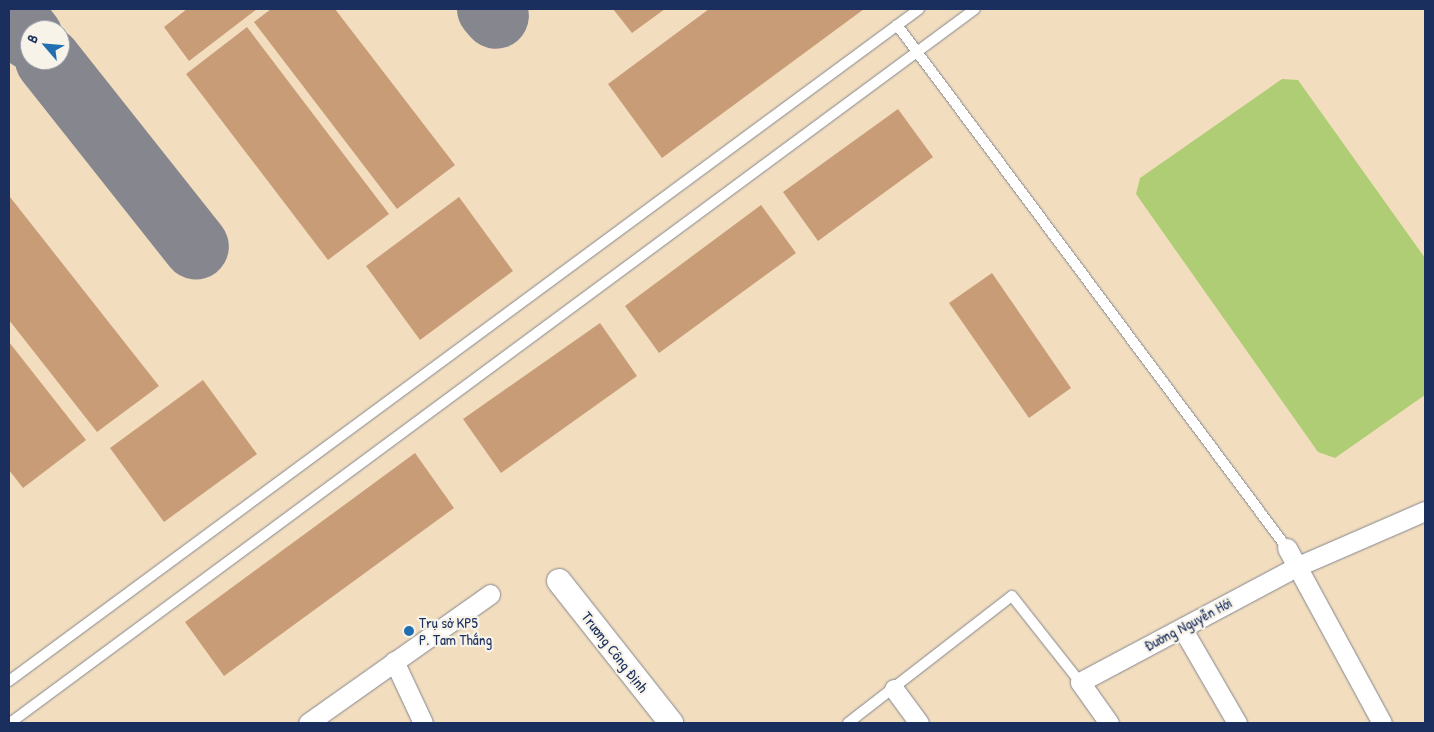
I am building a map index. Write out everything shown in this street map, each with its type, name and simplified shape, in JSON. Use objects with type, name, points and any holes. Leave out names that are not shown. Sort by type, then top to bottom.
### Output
[{"type":"street","name":"Đường Nguyễn Hới","points":[[1080,682],[1296,567],[1425,511]]},
{"type":"street","points":[[1287,548],[1382,723]]},
{"type":"street","name":"Trương Công Định","points":[[559,581],[671,723]]},
{"type":"street","points":[[308,723],[490,594]]},
{"type":"street","points":[[1182,628],[1237,723]]},
{"type":"street","points":[[394,661],[423,723]]},
{"type":"street","points":[[1080,682],[1109,723]]},
{"type":"street","points":[[894,689],[919,723]]},
{"type":"lane","points":[[9,681],[919,9]]},
{"type":"lane","points":[[10,723],[975,9]]},
{"type":"lane","points":[[897,25],[1287,548]]},
{"type":"lane","points":[[848,723],[1012,596],[1080,682]]},
{"type":"green space","points":[[1282,79],[1298,80],[1425,258],[1425,395],[1335,458],[1318,452],[1136,194],[1140,178]]},
{"type":"building","points":[[187,9],[257,9],[189,61],[164,27]]},
{"type":"building","points":[[271,9],[335,9],[455,165],[397,209],[254,22]]},
{"type":"building","points":[[613,9],[665,9],[632,33]]},
{"type":"building","points":[[709,9],[864,9],[662,158],[608,84]]},
{"type":"building","points":[[247,27],[389,214],[328,260],[186,74]]},
{"type":"building","points":[[898,109],[933,157],[818,241],[783,192]]},
{"type":"building","points":[[10,197],[159,386],[97,432],[9,320]]},
{"type":"building","points":[[459,197],[513,271],[420,340],[366,266]]},
{"type":"building","points":[[761,205],[796,253],[659,353],[625,306]]},
{"type":"building","points":[[992,273],[1071,388],[1029,418],[949,303]]},
{"type":"building","points":[[600,323],[637,376],[501,473],[463,419]]},
{"type":"building","points":[[9,342],[86,440],[23,488],[9,470]]},
{"type":"building","points":[[203,380],[257,454],[164,522],[110,448]]},
{"type":"building","points":[[415,453],[454,508],[224,676],[185,622]]},
{"type":"taxiway","points":[[490,9],[496,16]]},
{"type":"taxiway","points":[[9,10],[20,24]]},
{"type":"taxiway","points":[[56,70],[196,247]]},
{"type":"place","name":"Trụ sở KP5 P. Tam Thắng","points":[[409,631]]}]
